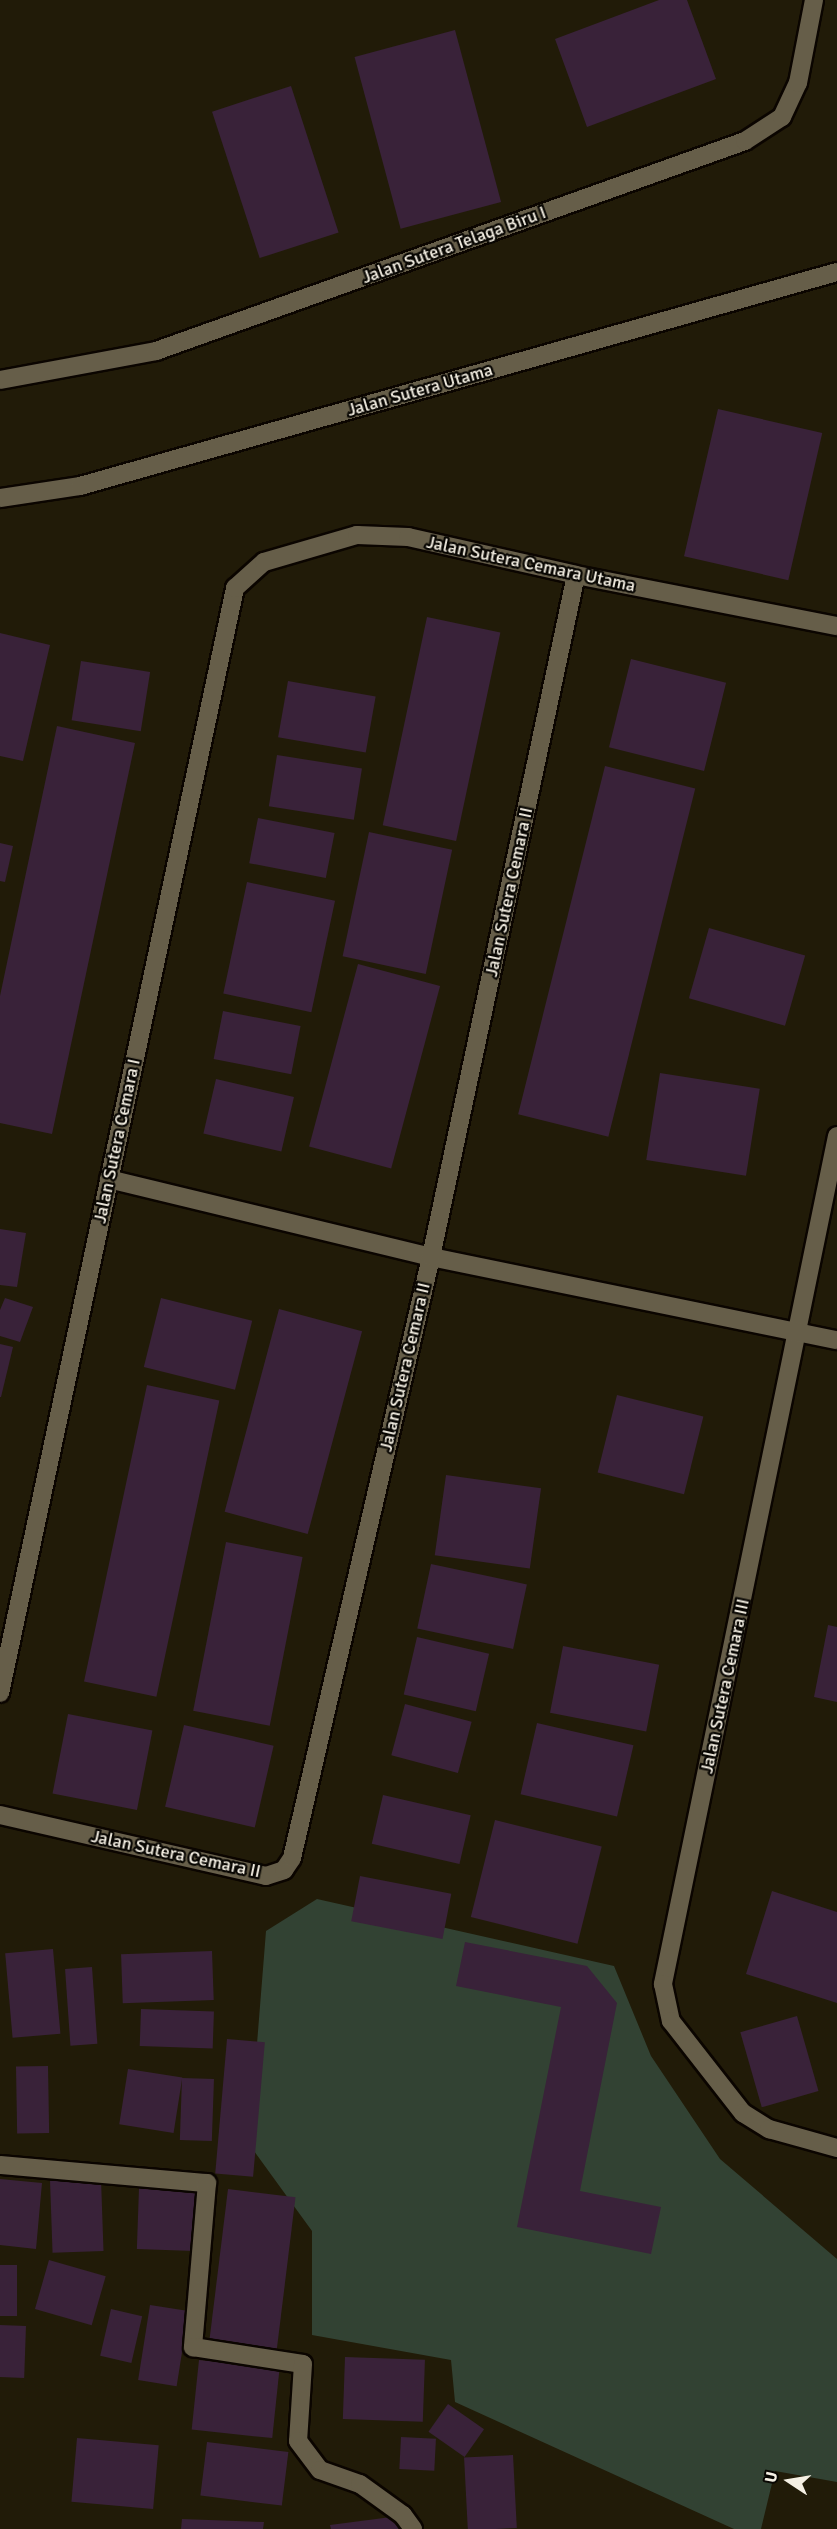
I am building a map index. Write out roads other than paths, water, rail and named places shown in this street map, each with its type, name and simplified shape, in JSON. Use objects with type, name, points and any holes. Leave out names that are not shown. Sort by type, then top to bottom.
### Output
[{"type":"street","name":"Jalan Sutera Telaga Biru I","points":[[0,380],[156,351],[745,141],[782,117],[798,83],[814,0]]},
{"type":"street","name":"Jalan Sutera Utama","points":[[0,498],[80,486],[837,272]]},
{"type":"street","name":"Jalan Sutera Cemara Utama","points":[[235,588],[264,561],[357,535],[408,537],[576,575],[837,626]]},
{"type":"street","name":"Jalan Sutera Cemara II","points":[[0,1815],[266,1875],[284,1870],[292,1858],[431,1257],[576,575]]},
{"type":"street","name":"Jalan Sutera Cemara I","points":[[0,1693],[235,588]]},
{"type":"street","name":"Jalan Sutera Cemara III","points":[[837,1136],[799,1332],[663,1984],[671,2021],[743,2113],[769,2129],[837,2148]]},
{"type":"street","points":[[109,1179],[431,1257],[837,1340]]},
{"type":"street","points":[[0,2165],[207,2183],[193,2347],[303,2364],[298,2441],[320,2470],[360,2484],[403,2515],[413,2529]]}]
